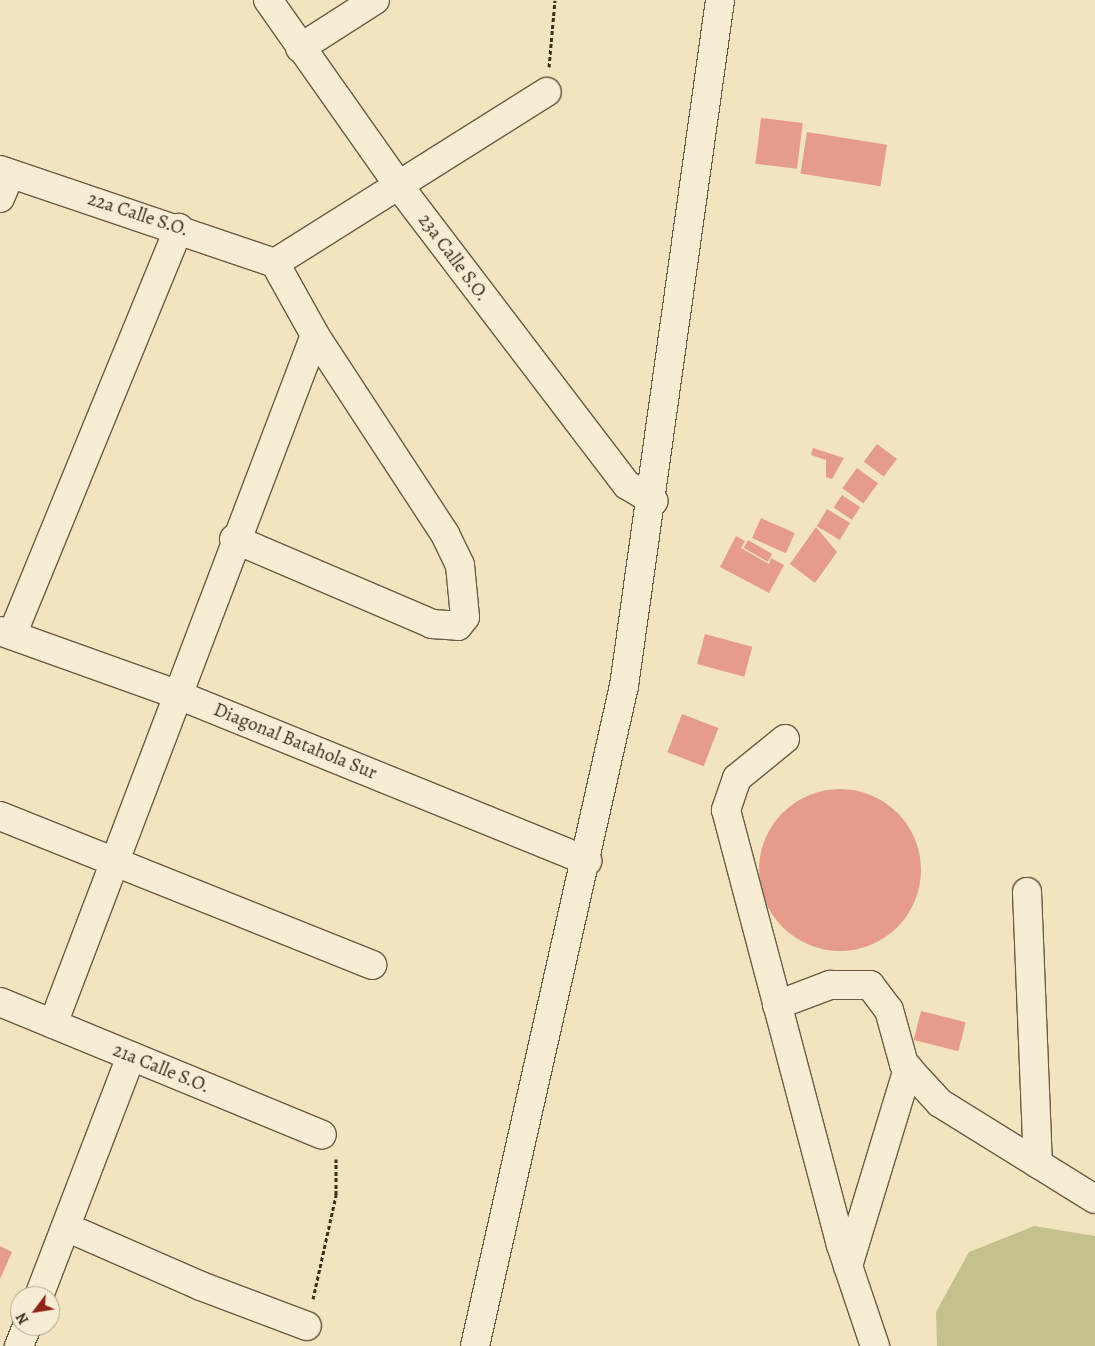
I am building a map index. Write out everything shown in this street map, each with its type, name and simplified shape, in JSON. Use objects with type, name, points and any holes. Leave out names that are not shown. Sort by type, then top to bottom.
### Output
[{"type":"street","name":"23a Calle S.O.","points":[[268,0],[399,186],[627,485],[654,501]]},
{"type":"street","points":[[300,48],[375,0]]},
{"type":"street","points":[[475,1346],[587,861],[624,686],[654,501],[720,0]]},
{"type":"street","points":[[234,539],[432,624],[458,626],[465,616],[460,565],[446,534],[315,335],[276,263],[547,92]]},
{"type":"street","name":"22a Calle S.O.","points":[[3,181],[180,228],[276,263]]},
{"type":"street","points":[[6,633],[180,228]]},
{"type":"street","points":[[53,1024],[234,539],[315,335]]},
{"type":"street","name":"Diagonal Batahola Sur","points":[[6,633],[176,694],[587,861]]},
{"type":"street","points":[[785,739],[737,778],[726,810],[848,1266],[875,1346]]},
{"type":"street","points":[[0,816],[114,860],[372,965]]},
{"type":"street","points":[[1027,892],[1038,1164]]},
{"type":"street","points":[[778,1005],[830,985],[870,985],[889,1010],[908,1068],[940,1104],[1095,1199]]},
{"type":"street","name":"21a Calle S.O.","points":[[0,1002],[322,1136]]},
{"type":"street","points":[[43,1286],[131,1056]]},
{"type":"street","points":[[848,1266],[908,1068]]},
{"type":"street","points":[[66,1227],[200,1286],[307,1326]]},
{"type":"path","points":[[547,92],[556,0]]},
{"type":"path","points":[[307,1326],[340,1164],[322,1136]]},
{"type":"shaded area","points":[[1034,1226],[1095,1236],[1095,1346],[937,1346],[936,1312],[969,1252]]},
{"type":"building","points":[[761,118],[803,123],[797,169],[755,164]]},
{"type":"building","points":[[807,132],[887,145],[880,186],[800,173]]},
{"type":"building","points":[[877,444],[897,459],[884,477],[864,462]]},
{"type":"building","points":[[813,448],[844,458],[832,479],[826,477],[826,460],[811,455]]},
{"type":"building","points":[[857,468],[878,483],[863,504],[842,488]]},
{"type":"building","points":[[842,495],[860,507],[852,520],[834,507]]},
{"type":"building","points":[[827,509],[850,523],[840,540],[817,526]]},
{"type":"building","points":[[761,518],[795,533],[786,553],[752,538]]},
{"type":"building","points":[[816,527],[837,552],[815,583],[790,564]]},
{"type":"building","points":[[736,536],[745,541],[741,548],[769,564],[771,558],[784,565],[769,593],[720,567]]},
{"type":"building","points":[[748,540],[772,554],[768,562],[744,548]]},
{"type":"building","points":[[705,634],[752,647],[744,677],[697,664]]},
{"type":"building","points":[[682,714],[718,728],[704,766],[667,752]]},
{"type":"building","points":[[840,789],[871,795],[897,813],[915,839],[921,870],[915,901],[897,927],[871,945],[840,951],[809,945],[783,927],[765,901],[759,870],[765,839],[783,813],[809,795]]},
{"type":"building","points":[[921,1011],[966,1022],[958,1051],[914,1040]]},
{"type":"building","points":[[0,1246],[12,1252],[0,1279]]}]
